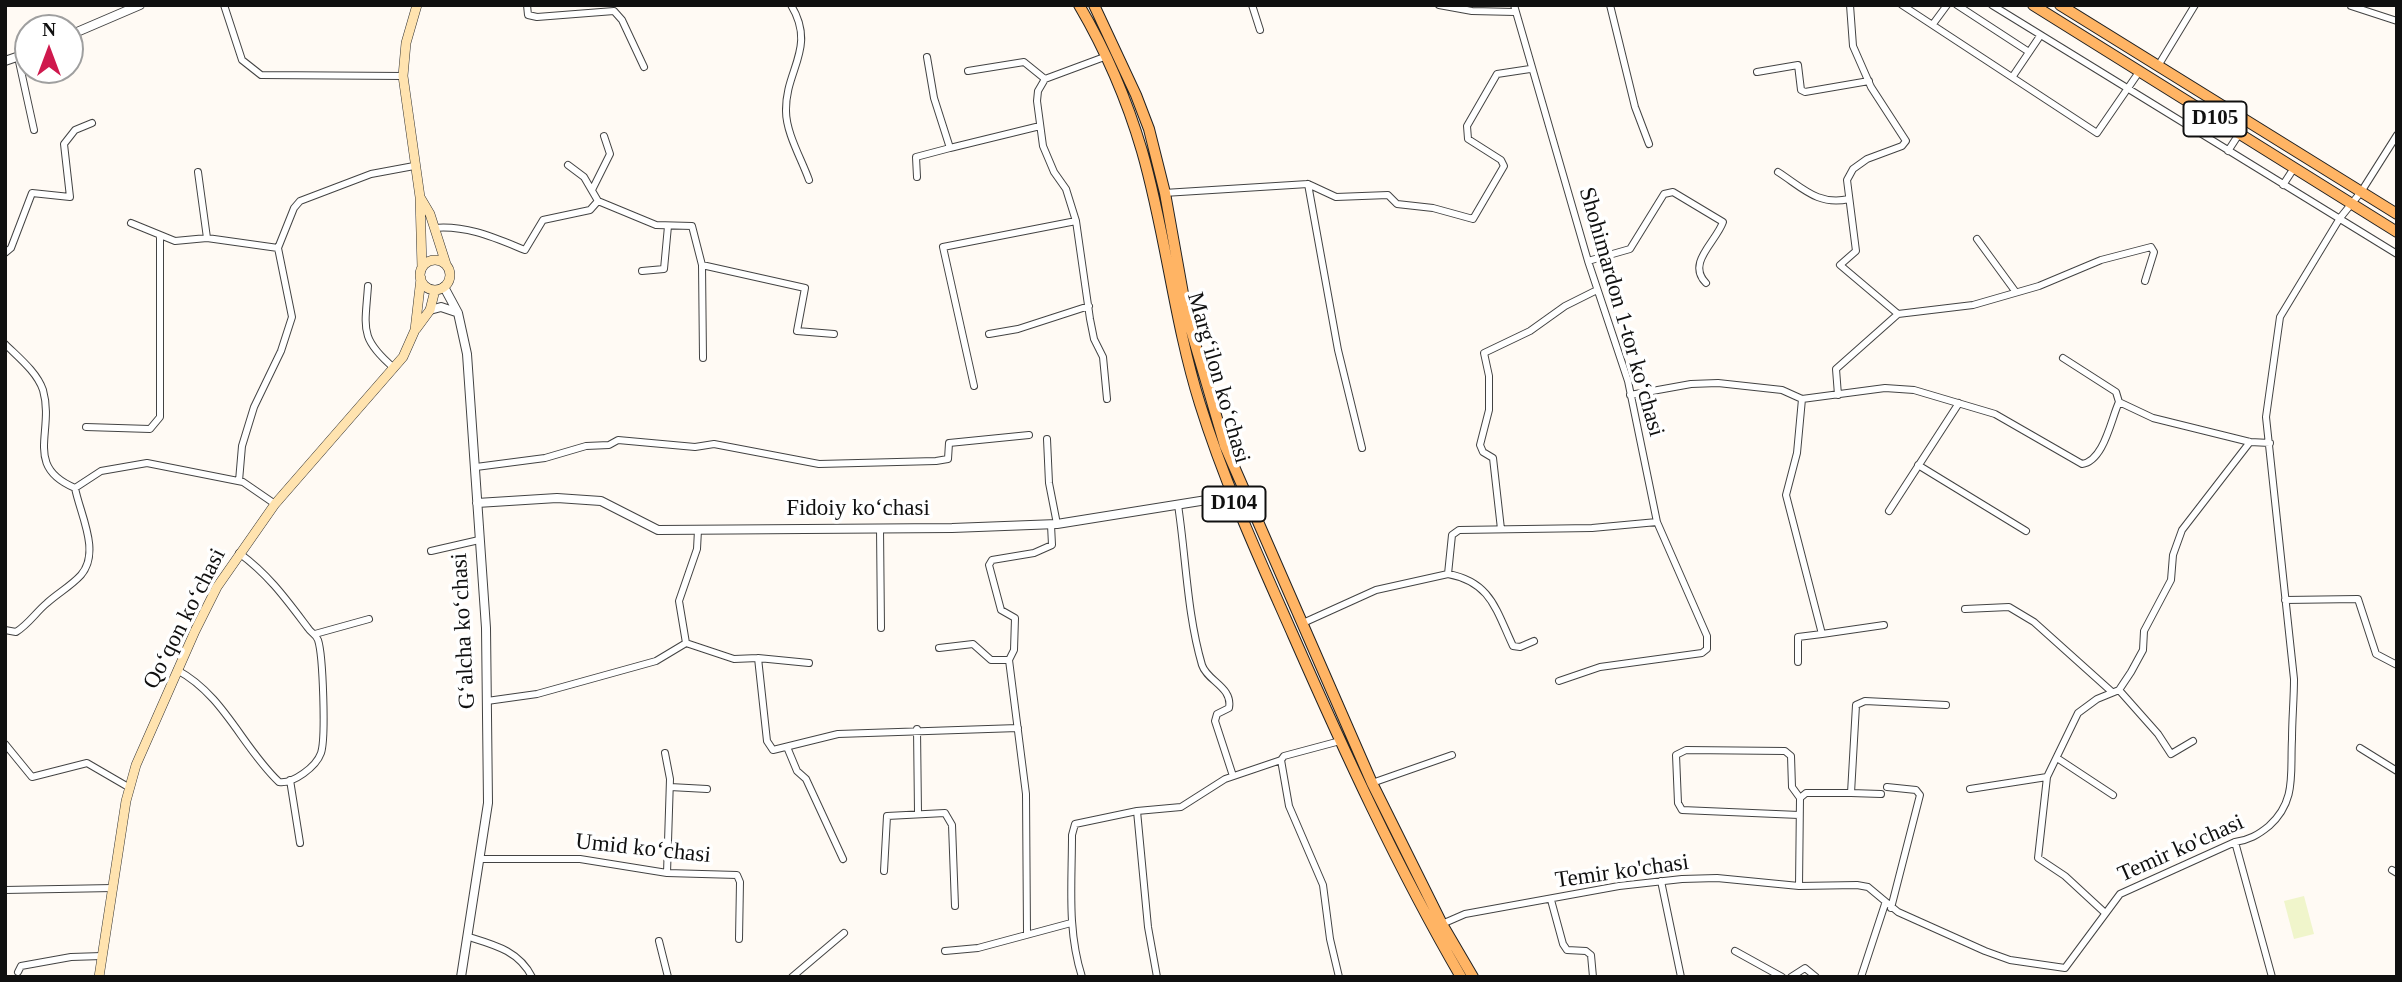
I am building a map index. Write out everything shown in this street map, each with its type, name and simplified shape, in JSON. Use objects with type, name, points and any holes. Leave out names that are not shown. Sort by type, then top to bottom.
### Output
[{"type":"main road","name":"Qoʻqon koʻchasi","points":[[415,330],[421,273],[420,197],[403,76],[406,43],[417,5]]},
{"type":"main road","name":"Margʻilon koʻchasi","points":[[1080,5],[1107,56],[1142,152],[1198,398],[1232,499],[1340,741],[1437,927],[1474,977]]},
{"type":"main road","name":"Margʻilon koʻchasi","points":[[1094,5],[1136,95],[1155,150],[1187,316],[1225,446],[1244,495],[1461,977]]},
{"type":"main road","name":"D105","points":[[2033,5],[2397,232]]},
{"type":"main road","name":"D105","points":[[2060,5],[2397,214]]},
{"type":"main road","name":"Qoʻqon koʻchasi","points":[[420,197],[447,265]]},
{"type":"main road","points":[[433,260],[447,265],[450,279],[439,288],[426,286],[421,273],[433,260]]},
{"type":"main road","name":"Qoʻqon koʻchasi","points":[[99,977],[136,765],[217,587],[275,504],[394,368],[415,330],[430,310],[439,288]]},
{"type":"street","points":[[84,29],[140,5]]},
{"type":"street","points":[[224,5],[242,60],[261,75],[403,76]]},
{"type":"street","points":[[527,5],[528,15],[537,17],[614,11],[622,20],[644,67]]},
{"type":"street","points":[[791,5],[797,16],[803,47],[786,110],[809,180]]},
{"type":"street","points":[[1252,5],[1260,30]]},
{"type":"street","points":[[1439,5],[1515,9]]},
{"type":"street","points":[[1609,5],[1635,107],[1649,144]]},
{"type":"street","points":[[1850,5],[1850,37],[1869,81],[1906,143],[1867,159],[1853,169],[1847,180],[1856,251],[1840,265],[1898,314]]},
{"type":"street","points":[[1902,5],[2013,75],[2097,133],[2140,72]]},
{"type":"street","points":[[1933,24],[1947,5]]},
{"type":"street","points":[[1957,5],[2029,52]]},
{"type":"street","points":[[1992,5],[2397,254]]},
{"type":"street","points":[[2158,66],[2195,5]]},
{"type":"street","points":[[2351,6],[2397,21]]},
{"type":"street","name":"Shohimardon 1-tor koʻchasi","points":[[1515,9],[1530,69],[1588,261],[1615,337],[1657,523],[1707,636],[1707,649],[1702,653],[1600,667],[1559,681]]},
{"type":"street","points":[[2013,75],[2040,36]]},
{"type":"street","points":[[1107,56],[1045,79],[1038,91],[1040,126],[1049,160],[1066,188],[1076,221],[1094,339],[1103,357],[1107,399]]},
{"type":"street","points":[[927,57],[934,98],[950,148]]},
{"type":"street","points":[[968,71],[1024,62],[1045,79]]},
{"type":"street","points":[[1757,72],[1798,65],[1801,90],[1805,92],[1869,81]]},
{"type":"street","points":[[1152,196],[1308,184],[1328,196],[1388,195],[1397,204],[1433,208],[1473,219],[1504,166],[1501,160],[1468,139],[1466,126],[1497,74],[1530,69]]},
{"type":"street","points":[[24,84],[34,130]]},
{"type":"street","points":[[5,253],[11,248],[32,193],[70,197],[64,144],[75,130],[92,123]]},
{"type":"street","points":[[917,177],[916,157],[1040,126]]},
{"type":"street","points":[[2228,151],[2239,134]]},
{"type":"street","name":"Temir ko'chasi","points":[[1437,927],[1465,914],[1661,881],[1717,878],[1799,886],[1868,887],[1888,906],[1985,951],[2010,960],[2065,968],[2104,912],[2120,894],[2235,842],[2249,840],[2266,829],[2278,817],[2290,798],[2294,701],[2266,401],[2280,317],[2340,218],[2361,192],[2397,135]]},
{"type":"street","points":[[592,190],[610,154],[604,136]]},
{"type":"street","points":[[568,165],[584,177],[597,201],[656,225],[692,226],[702,265],[703,358]]},
{"type":"street","points":[[239,481],[242,446],[254,407],[281,351],[292,317],[278,248],[294,208],[300,201],[372,174],[414,166]]},
{"type":"street","points":[[2283,185],[2294,168]]},
{"type":"street","points":[[198,172],[206,238]]},
{"type":"street","points":[[1778,172],[1820,199],[1833,202],[1849,199]]},
{"type":"street","points":[[1308,184],[1338,350],[1362,448]]},
{"type":"street","points":[[1588,261],[1630,249],[1661,198],[1673,192],[1723,222],[1699,264],[1699,273],[1706,283]]},
{"type":"street","points":[[434,228],[453,226],[472,229],[525,250],[543,220],[590,210],[597,201]]},
{"type":"street","points":[[974,386],[943,247],[1076,221]]},
{"type":"street","points":[[131,223],[175,241],[206,238],[278,248]]},
{"type":"street","points":[[642,271],[664,269],[668,226]]},
{"type":"street","points":[[86,427],[150,429],[160,417],[160,236]]},
{"type":"street","points":[[1978,239],[2015,290]]},
{"type":"street","points":[[1838,395],[1836,369],[1898,314],[1973,305],[2015,290],[2039,286],[2101,260],[2151,247],[2154,252],[2145,281]]},
{"type":"street","points":[[702,265],[805,288],[797,331],[834,334]]},
{"type":"street","points":[[368,286],[366,323],[369,344],[394,368]]},
{"type":"street","name":"Gʻalcha koʻchasi","points":[[439,288],[458,313],[467,354],[486,628],[488,803],[461,977]]},
{"type":"street","points":[[1502,528],[1493,457],[1483,452],[1480,445],[1489,410],[1489,376],[1484,353],[1530,331],[1565,306],[1597,290]]},
{"type":"street","points":[[430,310],[441,306],[458,313]]},
{"type":"street","points":[[989,334],[1018,329],[1088,306]]},
{"type":"street","points":[[5,344],[41,386],[46,407],[44,459],[58,481],[75,488]]},
{"type":"street","points":[[1630,395],[1691,384],[1718,383],[1782,390],[1802,399],[1885,388],[1914,390],[1995,414],[2082,464],[2092,461],[2099,452],[2120,398],[2116,392],[2063,358]]},
{"type":"street","points":[[1802,399],[1797,453],[1786,495],[1822,634]]},
{"type":"street","points":[[2119,402],[2153,418],[2250,442],[2270,443]]},
{"type":"street","points":[[1889,511],[1959,403]]},
{"type":"street","points":[[476,467],[545,458],[586,446],[609,445],[618,440],[695,447],[714,444],[819,464],[936,461],[948,458],[949,443],[1029,435]]},
{"type":"street","points":[[1027,933],[1028,824],[1009,660],[1014,650],[1015,618],[1001,610],[990,561],[1034,553],[1052,545],[1054,524],[1047,439]]},
{"type":"street","points":[[2104,912],[2065,876],[2038,858],[2047,777],[2078,713],[2087,705],[2116,691],[2143,650],[2144,631],[2171,580],[2174,555],[2182,530],[2250,442]]},
{"type":"street","points":[[75,488],[101,471],[147,463],[239,481],[252,486],[275,504]]},
{"type":"street","points":[[1918,465],[2026,531]]},
{"type":"street","points":[[5,630],[16,632],[26,625],[78,578],[89,561],[89,544],[75,488]]},
{"type":"street","name":"Fidoiy koʻchasi","points":[[477,503],[590,499],[617,508],[651,528],[698,530],[1054,524],[1232,499],[1244,495]]},
{"type":"street","points":[[1178,505],[1202,667],[1227,693],[1230,703],[1229,708],[1217,714],[1215,721],[1233,776]]},
{"type":"street","points":[[1448,574],[1453,533],[1502,528],[1592,528],[1657,523]]},
{"type":"street","points":[[880,528],[881,628]]},
{"type":"street","points":[[686,643],[679,601],[697,549],[698,530]]},
{"type":"street","points":[[431,551],[479,540]]},
{"type":"street","points":[[177,670],[196,683],[221,707],[276,780],[283,783],[313,766],[322,746],[321,670],[315,634],[276,584],[239,553]]},
{"type":"street","points":[[1303,623],[1376,590],[1448,574],[1481,586],[1513,646],[1520,647],[1534,641]]},
{"type":"street","points":[[2285,600],[2358,599],[2376,654],[2397,665]]},
{"type":"street","points":[[1965,609],[2009,607],[2034,622],[2116,691],[2158,734],[2171,754],[2193,741]]},
{"type":"street","points":[[315,634],[369,619]]},
{"type":"street","points":[[1798,662],[1798,637],[1884,625]]},
{"type":"street","points":[[487,701],[537,694],[656,661],[686,643],[734,659],[758,658],[809,663]]},
{"type":"street","points":[[939,648],[973,644],[990,660],[1009,660]]},
{"type":"street","points":[[758,658],[768,746],[773,750],[838,734],[917,729],[1018,728]]},
{"type":"street","points":[[1851,793],[1856,705],[1865,701],[1945,705]]},
{"type":"street","points":[[917,729],[918,813]]},
{"type":"street","points":[[1082,977],[1074,951],[1071,923],[1073,828],[1080,821],[1181,807],[1213,785],[1233,776],[1281,760],[1296,752],[1340,741]]},
{"type":"street","points":[[5,744],[32,778],[87,763],[130,788]]},
{"type":"street","points":[[787,747],[797,771],[806,779],[843,859]]},
{"type":"street","points":[[2360,748],[2397,771]]},
{"type":"street","points":[[1799,815],[1682,810],[1678,803],[1676,755],[1686,750],[1785,751],[1791,756],[1792,787],[1800,798],[1799,886]]},
{"type":"street","points":[[665,752],[670,787],[667,873]]},
{"type":"street","points":[[1372,783],[1452,755]]},
{"type":"street","points":[[2057,758],[2113,795]]},
{"type":"street","points":[[1281,760],[1289,806],[1324,885],[1330,939],[1339,977]]},
{"type":"street","points":[[1970,789],[2047,777]]},
{"type":"street","points":[[290,780],[300,843]]},
{"type":"street","points":[[670,787],[707,789]]},
{"type":"street","points":[[1861,977],[1888,906],[1920,795],[1916,790],[1887,787]]},
{"type":"street","points":[[1800,798],[1806,793],[1881,794]]},
{"type":"street","points":[[1137,811],[1148,927],[1157,977]]},
{"type":"street","points":[[884,871],[887,816],[945,813],[952,825],[955,906]]},
{"type":"street","points":[[2235,842],[2272,977]]},
{"type":"street","name":"Umid koʻchasi","points":[[481,859],[580,859],[667,873],[738,877],[739,939]]},
{"type":"street","points":[[1661,881],[1681,977]]},
{"type":"street","points":[[5,890],[113,888]]},
{"type":"street","points":[[1551,900],[1563,944],[1567,950],[1586,951],[1591,955],[1593,977]]},
{"type":"street","points":[[945,951],[978,948],[1071,923]]},
{"type":"street","points":[[792,977],[844,933]]},
{"type":"street","points":[[469,937],[509,951],[533,977]]},
{"type":"street","points":[[659,941],[668,977]]},
{"type":"street","points":[[1735,951],[1782,977]]},
{"type":"street","points":[[18,972],[20,966],[71,957],[102,956]]},
{"type":"street","points":[[1791,977],[1805,968],[1816,977]]},
{"type":"street","points":[[2061,977],[2065,968]]},
{"type":"green space","points":[[2304,896],[2314,934],[2294,939],[2284,901]]}]
